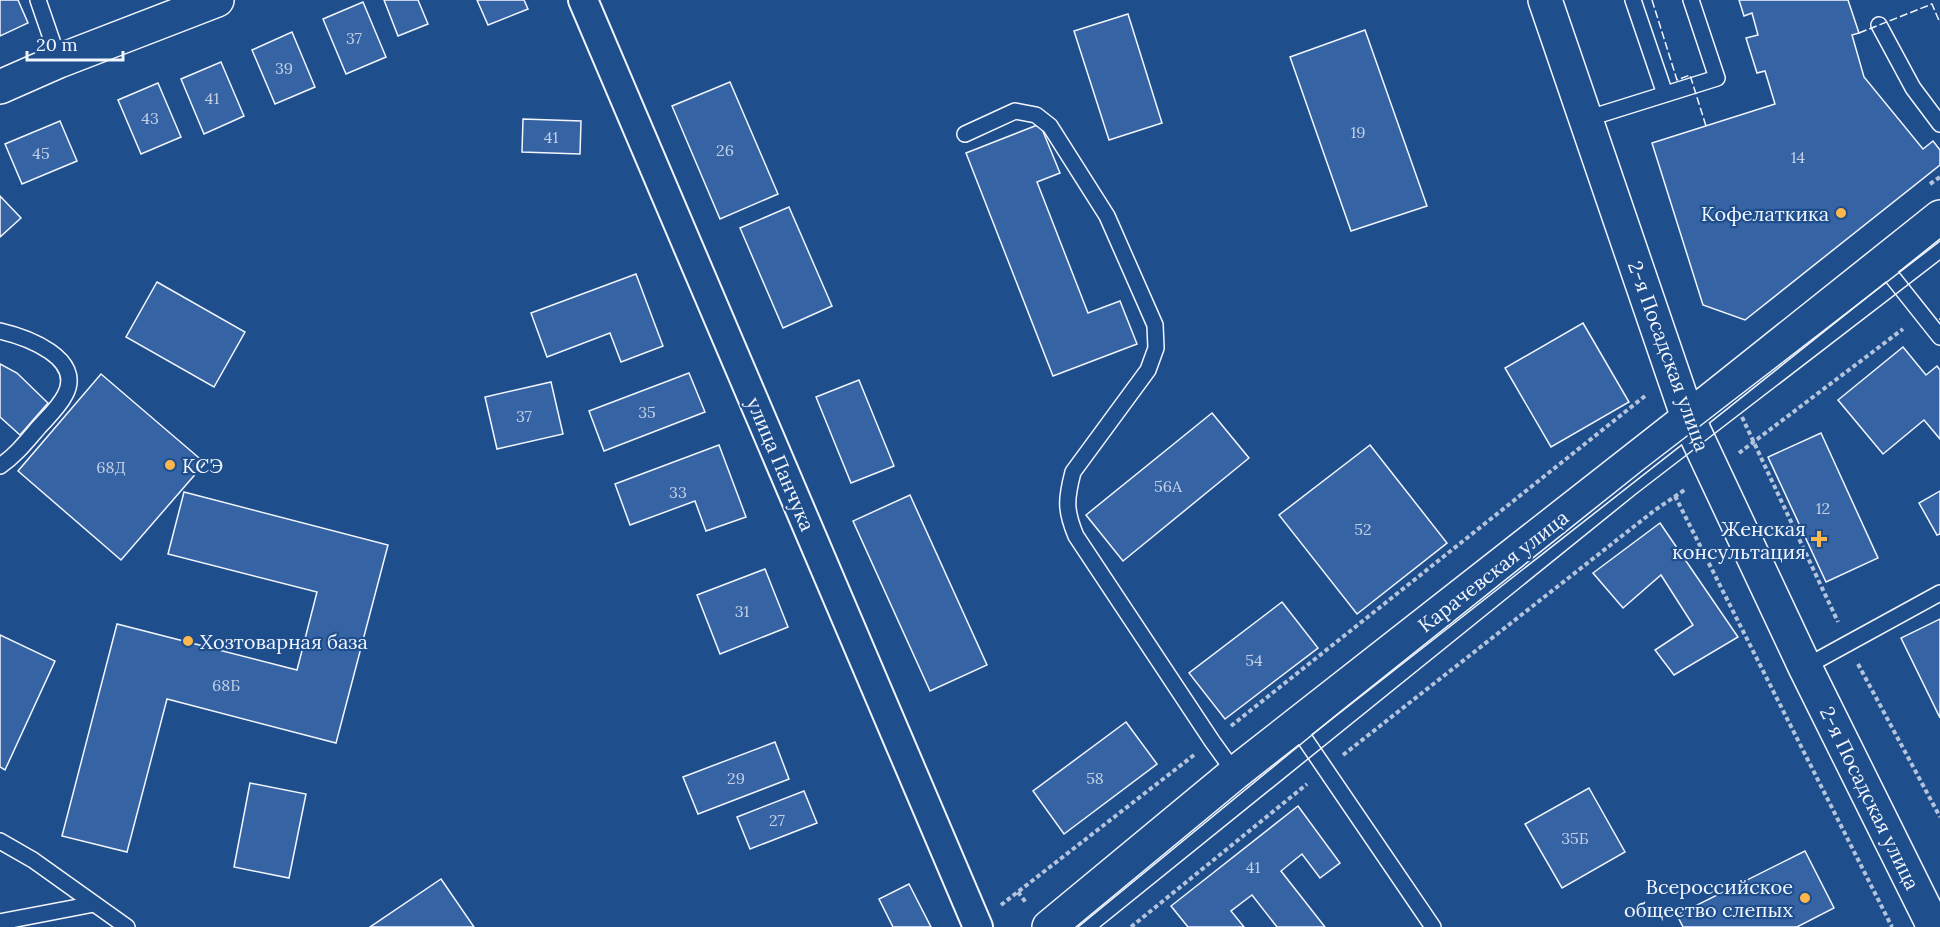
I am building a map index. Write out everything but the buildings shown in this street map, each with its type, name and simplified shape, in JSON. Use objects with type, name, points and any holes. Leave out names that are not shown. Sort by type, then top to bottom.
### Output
[{"type":"street","points":[[0,87],[59,61],[217,0]]},
{"type":"street","name":"улица Панчука","points":[[583,0],[978,927]]},
{"type":"street","name":"2-я Посадская улица","points":[[1545,0],[1688,418],[1805,666],[1934,927]]},
{"type":"street","name":"Карачевская улица","points":[[1049,927],[1235,773],[1940,218]]},
{"type":"lane","points":[[38,0],[59,61]]},
{"type":"lane","points":[[1633,0],[1665,94]]},
{"type":"lane","points":[[1586,119],[1717,78],[1691,0]]},
{"type":"lane","points":[[1879,25],[1913,88],[1940,124]]},
{"type":"lane","points":[[965,134],[1015,111],[1036,115],[1050,126],[1107,216],[1155,325],[1156,348],[1149,370],[1073,472],[1068,491],[1067,515],[1076,536],[1235,773]]},
{"type":"lane","points":[[1882,264],[1940,337]]},
{"type":"lane","points":[[0,331],[22,336],[51,351],[68,370],[69,379],[66,393],[58,406],[11,458],[0,466]]},
{"type":"lane","points":[[1805,666],[1940,593]]},
{"type":"lane","points":[[1296,726],[1433,927]]},
{"type":"lane","points":[[0,841],[33,860],[126,927]]},
{"type":"lane","points":[[0,921],[94,904]]},
{"type":"path","points":[[1131,927],[1325,769],[1646,517],[1754,444],[1922,315]]},
{"type":"path","points":[[1018,892],[1212,741],[1673,373]]},
{"type":"path","points":[[1728,387],[1848,644],[1940,817]]},
{"type":"path","points":[[1675,496],[1892,927]]},
{"type":"tram line","points":[[1078,927],[1340,712],[1643,470],[1940,241]]},
{"type":"tram line","points":[[1100,927],[1636,494],[1940,260]]},
{"type":"fence","points":[[1652,0],[1677,80],[1690,75],[1706,126]]},
{"type":"fence","points":[[1859,33],[1932,4],[1940,23]]},
{"type":"place","name":"Кофелаткика","points":[[1841,213]]},
{"type":"place","name":"КСЭ","points":[[170,465]]},
{"type":"place","name":"Женская консультация","points":[[1819,539]]},
{"type":"place","name":"Хозтоварная база","points":[[188,641]]},
{"type":"place","name":"Всероссийское общество слепых","points":[[1805,898]]}]
